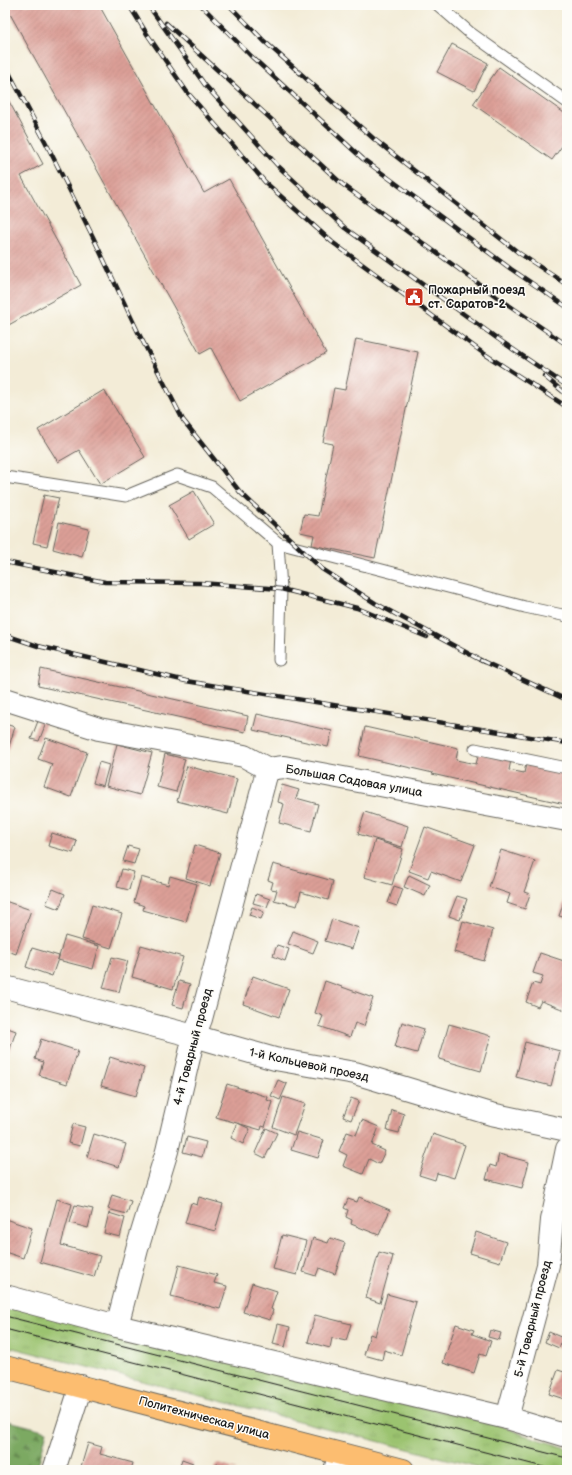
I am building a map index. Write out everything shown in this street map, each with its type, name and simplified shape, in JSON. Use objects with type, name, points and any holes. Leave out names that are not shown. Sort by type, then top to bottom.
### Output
[{"type":"main road","name":"Политехническая улица","points":[[5,1366],[81,1386],[338,1462],[403,1470]]},
{"type":"street","name":"Большая Садовая улица","points":[[5,699],[99,729],[244,756],[268,769],[284,767],[567,818]]},
{"type":"street","name":"4-й Товарный проезд","points":[[118,1326],[137,1249],[167,1151],[194,1036],[201,1019],[264,779],[268,769]]},
{"type":"street","name":"1-й Кольцевой проезд","points":[[5,987],[194,1036],[275,1059],[355,1073],[491,1114],[567,1130]]},
{"type":"street","name":"5-й Товарный проезд","points":[[507,1418],[548,1265],[552,1220],[567,1149]]},
{"type":"street","points":[[5,1296],[118,1326],[507,1418],[567,1436]]},
{"type":"street","points":[[54,1470],[81,1386]]},
{"type":"lane","points":[[438,5],[469,32],[567,102]]},
{"type":"lane","points":[[5,477],[126,496],[177,475],[212,487],[278,544],[525,607],[567,616]]},
{"type":"lane","points":[[278,544],[281,589],[279,660]]},
{"type":"lane","points":[[475,749],[567,768]]},
{"type":"green space","points":[[5,1302],[325,1381],[364,1397],[430,1409],[500,1425],[524,1435],[567,1448],[567,1470],[490,1470],[5,1346]]},
{"type":"green space","points":[[5,1420],[47,1431],[37,1470],[5,1469]]},
{"type":"building","points":[[5,5],[99,5],[204,193],[229,179],[326,353],[240,401],[211,348],[200,354]]},
{"type":"building","points":[[452,44],[488,63],[474,91],[437,72]]},
{"type":"building","points":[[499,67],[567,115],[567,139],[552,160],[473,104]]},
{"type":"building","points":[[5,94],[43,164],[21,176],[81,285],[5,327]]},
{"type":"building","points":[[356,339],[418,352],[375,558],[312,545],[314,535],[300,532],[304,514],[318,516],[333,444],[323,442],[334,388],[345,390]]},
{"type":"building","points":[[104,390],[145,457],[100,484],[79,450],[58,462],[38,430]]},
{"type":"building","points":[[194,491],[214,524],[189,539],[169,505]]},
{"type":"building","points":[[44,495],[59,498],[47,546],[33,543]]},
{"type":"building","points":[[59,522],[89,529],[82,557],[53,549]]},
{"type":"building","points":[[41,669],[248,716],[245,732],[38,686]]},
{"type":"building","points":[[257,714],[332,731],[328,747],[253,730]]},
{"type":"building","points":[[38,721],[46,723],[39,741],[31,739]]},
{"type":"building","points":[[5,724],[15,727],[5,759]]},
{"type":"building","points":[[365,727],[458,748],[456,760],[476,764],[479,753],[511,760],[509,770],[524,773],[526,764],[566,773],[564,784],[567,785],[565,804],[359,756]]},
{"type":"building","points":[[46,738],[87,752],[71,797],[44,787],[52,764],[38,759]]},
{"type":"building","points":[[117,744],[152,753],[140,795],[106,786]]},
{"type":"building","points":[[165,754],[185,759],[176,792],[157,787]]},
{"type":"building","points":[[99,762],[109,765],[103,786],[93,783]]},
{"type":"building","points":[[187,766],[237,779],[228,814],[177,801]]},
{"type":"building","points":[[282,785],[299,790],[296,798],[318,804],[311,831],[279,823],[284,804],[278,802]]},
{"type":"building","points":[[365,812],[408,826],[402,847],[358,834]]},
{"type":"building","points":[[425,827],[475,845],[461,882],[431,871],[428,878],[409,871]]},
{"type":"building","points":[[52,833],[77,841],[73,853],[48,846]]},
{"type":"building","points":[[375,840],[403,849],[392,885],[364,877]]},
{"type":"building","points":[[195,845],[220,853],[210,886],[186,878]]},
{"type":"building","points":[[128,846],[139,849],[134,864],[123,861]]},
{"type":"building","points":[[501,850],[535,861],[524,892],[530,894],[525,909],[507,903],[510,894],[489,887]]},
{"type":"building","points":[[273,864],[333,881],[328,900],[301,892],[297,906],[274,900],[277,890],[271,889],[273,882],[268,880]]},
{"type":"building","points":[[122,869],[134,872],[129,890],[117,887]]},
{"type":"building","points":[[409,875],[430,885],[425,896],[404,887]]},
{"type":"building","points":[[170,876],[197,884],[186,922],[143,910],[144,906],[134,902],[141,877],[168,885]]},
{"type":"building","points":[[394,886],[403,889],[397,906],[388,903]]},
{"type":"building","points":[[53,889],[65,894],[59,909],[46,904]]},
{"type":"building","points":[[567,893],[567,918],[559,916]]},
{"type":"building","points":[[256,894],[270,899],[267,907],[253,903]]},
{"type":"building","points":[[457,896],[467,899],[460,920],[449,916]]},
{"type":"building","points":[[5,901],[31,910],[16,954],[5,950]]},
{"type":"building","points":[[92,905],[122,914],[111,948],[82,939]]},
{"type":"building","points":[[252,907],[264,912],[261,919],[249,915]]},
{"type":"building","points":[[332,919],[359,928],[352,949],[325,941]]},
{"type":"building","points":[[463,921],[493,930],[484,961],[454,952]]},
{"type":"building","points":[[293,931],[318,941],[313,953],[288,944]]},
{"type":"building","points":[[65,936],[99,946],[93,969],[58,960]]},
{"type":"building","points":[[141,945],[183,957],[173,989],[132,977]]},
{"type":"building","points":[[277,945],[289,949],[285,961],[273,956]]},
{"type":"building","points":[[32,948],[59,956],[52,976],[26,967]]},
{"type":"building","points":[[540,953],[567,962],[567,1011],[541,1001],[538,1007],[526,1002],[533,983],[540,985],[543,976],[533,973]]},
{"type":"building","points":[[112,957],[128,961],[119,992],[103,988]]},
{"type":"building","points":[[253,976],[289,989],[279,1017],[243,1004]]},
{"type":"building","points":[[179,981],[190,984],[183,1008],[172,1005]]},
{"type":"building","points":[[325,981],[373,998],[364,1026],[355,1023],[350,1037],[319,1026],[323,1016],[315,1013]]},
{"type":"building","points":[[402,1022],[424,1029],[417,1053],[395,1047]]},
{"type":"building","points":[[449,1024],[491,1036],[481,1071],[439,1059]]},
{"type":"building","points":[[5,1027],[16,1031],[5,1063]]},
{"type":"building","points":[[41,1039],[78,1051],[67,1084],[39,1075],[43,1062],[35,1059]]},
{"type":"building","points":[[525,1042],[560,1051],[551,1086],[516,1077]]},
{"type":"building","points":[[110,1057],[144,1068],[136,1096],[101,1086]]},
{"type":"building","points":[[278,1080],[287,1084],[280,1100],[271,1096]]},
{"type":"building","points":[[227,1084],[268,1097],[267,1100],[273,1102],[265,1127],[262,1126],[261,1130],[216,1117]]},
{"type":"building","points":[[283,1097],[305,1104],[294,1135],[273,1127]]},
{"type":"building","points":[[351,1098],[359,1101],[351,1120],[343,1117]]},
{"type":"building","points":[[392,1110],[404,1114],[399,1133],[387,1130]]},
{"type":"building","points":[[362,1120],[379,1127],[372,1145],[385,1151],[379,1164],[369,1159],[363,1174],[343,1166],[347,1155],[339,1151],[347,1132],[356,1135]]},
{"type":"building","points":[[238,1123],[250,1129],[243,1144],[231,1138]]},
{"type":"building","points":[[73,1124],[85,1127],[80,1146],[68,1143]]},
{"type":"building","points":[[266,1128],[277,1133],[265,1158],[255,1153]]},
{"type":"building","points":[[297,1132],[324,1140],[318,1158],[291,1150]]},
{"type":"building","points":[[94,1134],[126,1144],[119,1167],[87,1157]]},
{"type":"building","points":[[433,1134],[465,1145],[454,1178],[437,1173],[435,1180],[419,1175]]},
{"type":"building","points":[[187,1137],[206,1142],[202,1157],[183,1152]]},
{"type":"building","points":[[499,1154],[529,1162],[522,1188],[486,1179],[490,1165],[496,1167]]},
{"type":"building","points":[[112,1195],[131,1201],[127,1214],[108,1209]]},
{"type":"building","points":[[199,1197],[223,1204],[215,1231],[185,1223],[191,1203],[197,1205]]},
{"type":"building","points":[[359,1197],[390,1210],[379,1235],[351,1224],[352,1220],[346,1217],[348,1210],[344,1208],[348,1199],[357,1202]]},
{"type":"building","points":[[57,1199],[72,1204],[61,1245],[100,1256],[94,1277],[40,1262]]},
{"type":"building","points":[[75,1205],[93,1209],[88,1228],[70,1223]]},
{"type":"building","points":[[109,1213],[125,1218],[120,1237],[104,1233]]},
{"type":"building","points":[[5,1219],[32,1228],[23,1258],[5,1252]]},
{"type":"building","points":[[476,1232],[506,1242],[500,1262],[470,1253]]},
{"type":"building","points":[[282,1235],[306,1241],[297,1275],[273,1269]]},
{"type":"building","points":[[313,1238],[328,1243],[330,1238],[345,1243],[335,1274],[319,1268],[316,1276],[303,1272]]},
{"type":"building","points":[[379,1252],[393,1256],[380,1303],[366,1298]]},
{"type":"building","points":[[179,1265],[217,1275],[214,1283],[227,1286],[220,1309],[171,1296]]},
{"type":"building","points":[[252,1283],[277,1291],[271,1309],[273,1310],[270,1320],[243,1312]]},
{"type":"building","points":[[387,1294],[416,1302],[401,1355],[384,1350],[382,1360],[364,1355],[370,1334],[375,1336]]},
{"type":"building","points":[[315,1315],[351,1324],[346,1341],[332,1338],[330,1348],[308,1342]]},
{"type":"building","points":[[278,1324],[290,1327],[285,1347],[273,1344]]},
{"type":"building","points":[[456,1324],[474,1330],[472,1334],[491,1341],[486,1356],[480,1354],[474,1373],[443,1363]]},
{"type":"building","points":[[490,1330],[501,1333],[499,1340],[488,1337]]},
{"type":"building","points":[[549,1332],[563,1338],[559,1348],[545,1342]]},
{"type":"building","points":[[558,1370],[567,1373],[567,1400],[549,1394]]},
{"type":"building","points":[[88,1443],[102,1447],[100,1454],[133,1463],[131,1470],[80,1470]]},
{"type":"building","points":[[182,1459],[193,1463],[191,1470],[179,1470]]},
{"type":"building","points":[[217,1463],[237,1470],[214,1470]]},
{"type":"tram line","points":[[5,1316],[567,1458]]},
{"type":"tram line","points":[[5,1329],[555,1470]]},
{"type":"railway","points":[[129,5],[187,92],[265,182],[332,242],[483,353],[567,407]]},
{"type":"railway","points":[[148,5],[205,85],[278,166],[345,228],[498,339],[567,386]]},
{"type":"railway","points":[[201,5],[251,56],[363,159],[511,269],[567,307]]},
{"type":"railway","points":[[229,5],[264,41],[374,139],[519,253],[567,285]]},
{"type":"railway","points":[[166,23],[342,184],[497,297],[567,345]]},
{"type":"railway","points":[[5,65],[45,141],[138,332],[183,420],[240,492],[322,569],[375,603],[484,662]]},
{"type":"railway","points":[[544,376],[567,395]]},
{"type":"railway","points":[[5,562],[105,582],[200,583],[281,589],[357,608],[427,637]]},
{"type":"railway","points":[[5,635],[38,646],[186,681],[567,743]]},
{"type":"railway","points":[[480,660],[567,700]]},
{"type":"place","name":"Пожарный поезд ст. Саратов-2","points":[[414,297]]}]
